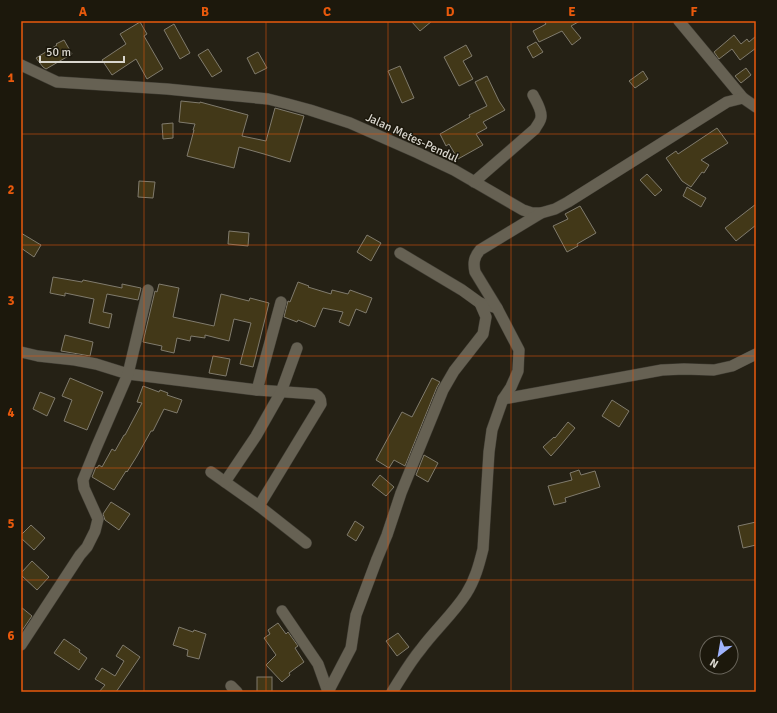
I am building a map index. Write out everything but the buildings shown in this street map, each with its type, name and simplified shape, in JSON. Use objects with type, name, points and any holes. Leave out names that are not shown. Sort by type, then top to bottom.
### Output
[{"type":"street","points":[[679,21],[743,98],[756,107]]},
{"type":"street","name":"Jalan Metes-Pendul","points":[[21,65],[57,82],[167,89],[268,99],[310,110],[350,123],[418,152],[454,170],[524,210],[532,213],[541,213]]},
{"type":"street","points":[[474,182],[535,129],[541,116],[533,96]]},
{"type":"street","points":[[392,692],[422,648],[458,606],[473,580],[483,549],[489,452],[492,430],[503,399],[511,387],[518,371],[518,350],[497,308],[475,272],[474,266],[476,254],[480,250],[541,213],[555,209],[568,202],[726,102],[743,98]]},
{"type":"street","points":[[400,253],[462,290],[480,303],[497,308]]},
{"type":"street","points":[[21,645],[80,555],[87,547],[95,531],[98,519],[84,488],[83,480],[128,374],[148,290]]},
{"type":"street","points":[[257,390],[281,302]]},
{"type":"street","points":[[328,692],[350,648],[356,615],[387,535],[401,493],[443,390],[454,371],[483,334],[486,317],[480,303]]},
{"type":"street","points":[[225,482],[256,436],[281,392],[296,348]]},
{"type":"street","points":[[21,352],[38,356],[96,364],[128,374],[257,390],[316,394],[320,397],[321,404],[259,506]]},
{"type":"street","points":[[503,399],[662,370],[714,370],[732,366],[756,354]]},
{"type":"street","points":[[211,472],[259,506],[306,543]]},
{"type":"street","points":[[282,611],[318,664],[328,692]]}]
